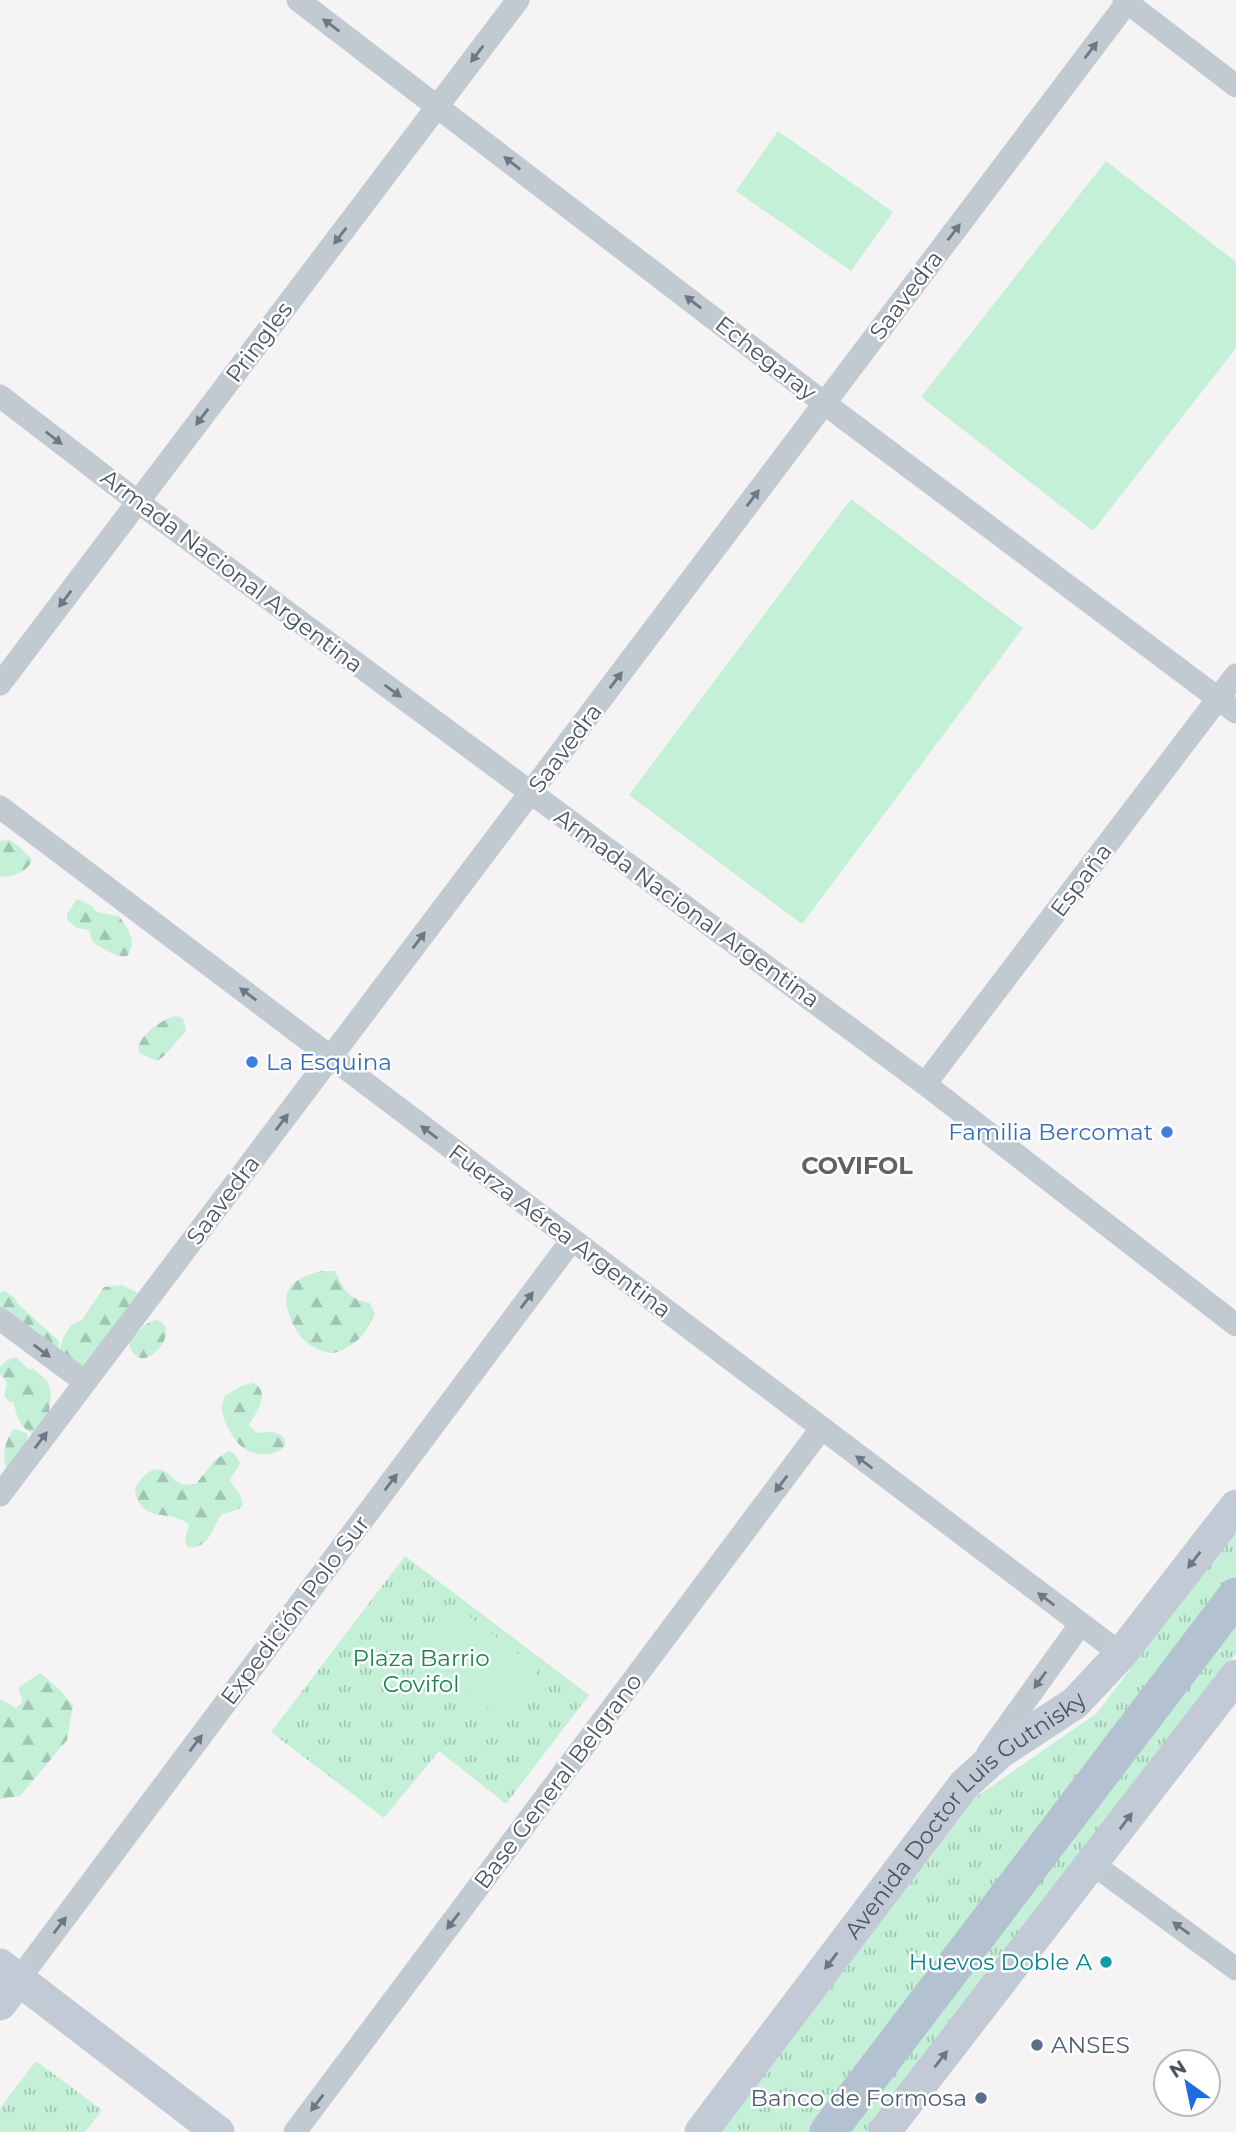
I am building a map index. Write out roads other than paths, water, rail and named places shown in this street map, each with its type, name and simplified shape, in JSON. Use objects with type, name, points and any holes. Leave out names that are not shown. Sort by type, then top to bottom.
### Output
[{"type":"main road","name":"Avenida Doctor Luis Gutnisky","points":[[701,2132],[964,1785],[999,1753],[1075,1703],[1121,1654],[1236,1506]]},
{"type":"main road","points":[[828,2132],[1236,1596]]},
{"type":"main road","points":[[884,2132],[1236,1676]]},
{"type":"main road","points":[[6,1983],[218,2132]]},
{"type":"street","name":"Echegaray","points":[[298,0],[824,403],[1227,705]]},
{"type":"street","name":"Pringles","points":[[0,684],[518,0]]},
{"type":"street","points":[[1127,1],[1236,86]]},
{"type":"street","name":"Saavedra","points":[[0,1494],[1127,1]]},
{"type":"street","name":"Armada Nacional Argentina","points":[[0,396],[138,502],[925,1084],[1236,1325]]},
{"type":"street","name":"España","points":[[925,1084],[1227,705],[1236,675]]},
{"type":"street","name":"Fuerza Aérea Argentina","points":[[0,807],[1121,1654]]},
{"type":"street","name":"Expedición Polo Sur","points":[[6,1983],[572,1240]]},
{"type":"street","points":[[0,1319],[85,1382]]},
{"type":"street","name":"Base General Belgrano","points":[[295,2132],[821,1429]]},
{"type":"street","points":[[964,1785],[1080,1625]]},
{"type":"street","points":[[1093,1864],[1236,1969]]},
{"type":"place","name":"La Esquina","points":[[252,1062]]},
{"type":"place","name":"Familia Bercomat","points":[[1167,1132]]},
{"type":"place","name":"Huevos Doble A","points":[[1106,1962]]},
{"type":"place","name":"ANSES","points":[[1037,2045]]},
{"type":"place","name":"Banco de Formosa","points":[[981,2098]]},
{"type":"district","name":"COVIFOL","points":[[857,1165]]},
{"type":"park label","name":"Plaza Barrio Covifol","points":[[421,1671]]}]
